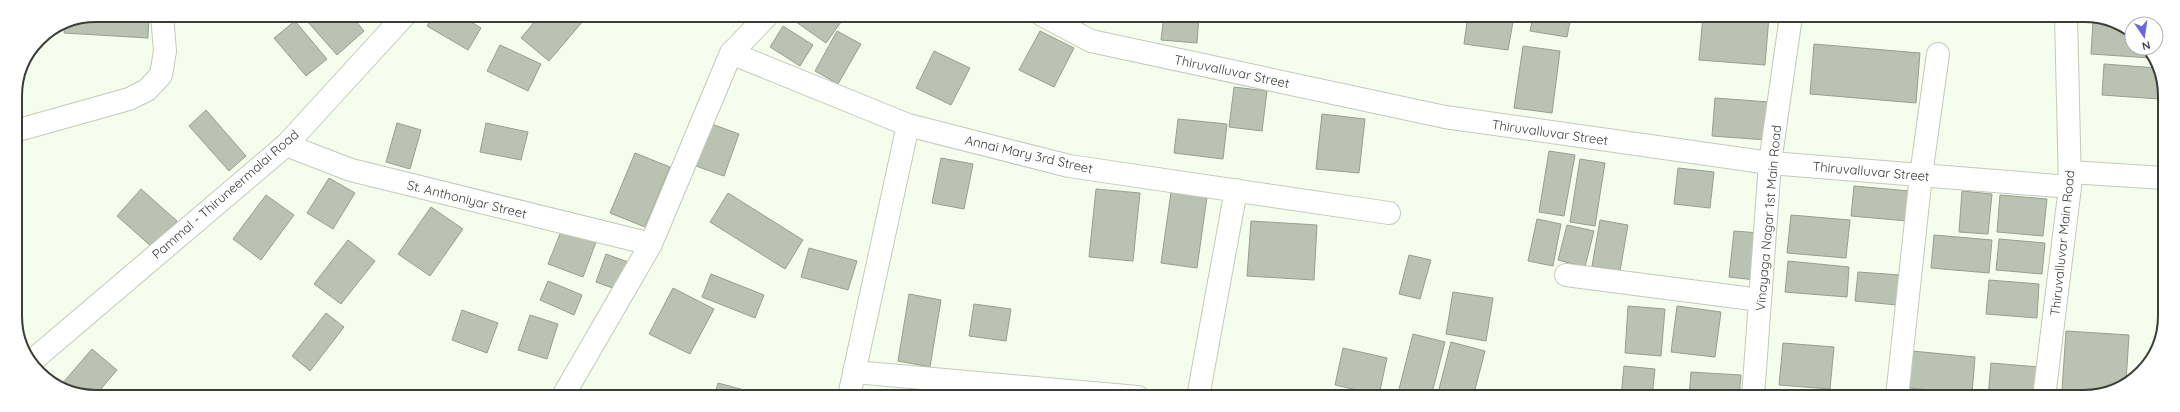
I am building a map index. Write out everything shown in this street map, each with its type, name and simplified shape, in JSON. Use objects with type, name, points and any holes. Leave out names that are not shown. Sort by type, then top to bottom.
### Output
[{"type":"street","points":[[22,129],[129,99],[147,90],[161,75],[165,51],[163,22]]},
{"type":"street","name":"Pammal - Thiruneermalai Road","points":[[35,358],[286,145],[399,22]]},
{"type":"street","points":[[566,390],[651,244],[731,53],[761,22]]},
{"type":"street","name":"Thiruvalluvar Street","points":[[1055,22],[1091,41],[1445,117],[1770,163],[1921,175],[2070,180],[2158,178]]},
{"type":"street","name":"Vinayaga Nagar 1st Main Road","points":[[1754,390],[1770,163],[1790,22]]},
{"type":"street","name":"Thiruvalluvar Main Road","points":[[2045,390],[2070,180],[2066,22]]},
{"type":"street","name":"Annai Mary 3rd Street","points":[[731,53],[908,125],[1069,166],[1388,213]]},
{"type":"street","points":[[1898,390],[1921,175],[1938,54]]},
{"type":"street","points":[[850,390],[908,125]]},
{"type":"street","name":"St. Anthoniyar Street","points":[[286,145],[351,170],[651,244]]},
{"type":"street","points":[[1199,390],[1236,190]]},
{"type":"street","points":[[1566,276],[1760,300]]},
{"type":"street","points":[[854,372],[1058,390]]},
{"type":"building","points":[[149,22],[148,38],[64,33],[64,29],[81,23]]},
{"type":"building","points":[[294,22],[296,22],[327,59],[306,76],[274,38]]},
{"type":"building","points":[[308,22],[357,22],[364,31],[337,55]]},
{"type":"building","points":[[430,22],[471,22],[481,28],[468,50],[427,26]]},
{"type":"building","points":[[534,22],[582,22],[549,61],[521,38]]},
{"type":"building","points":[[796,22],[841,22],[826,43]]},
{"type":"building","points":[[1163,22],[1198,22],[1197,43],[1161,40]]},
{"type":"building","points":[[1467,22],[1513,22],[1508,50],[1464,44]]},
{"type":"building","points":[[1532,22],[1570,22],[1567,37],[1530,31]]},
{"type":"building","points":[[1702,22],[1769,22],[1765,65],[1699,60]]},
{"type":"building","points":[[2093,23],[2108,26],[2124,34],[2124,56],[2146,56],[2147,58],[2091,54]]},
{"type":"building","points":[[783,26],[813,45],[800,66],[770,47]]},
{"type":"building","points":[[837,31],[861,44],[838,84],[815,71]]},
{"type":"building","points":[[1040,31],[1074,48],[1054,87],[1019,70]]},
{"type":"building","points":[[1814,44],[1920,53],[1916,103],[1810,94]]},
{"type":"building","points":[[500,45],[541,64],[528,91],[487,71]]},
{"type":"building","points":[[1523,46],[1560,51],[1552,113],[1514,108]]},
{"type":"building","points":[[934,51],[970,68],[951,105],[916,88]]},
{"type":"building","points":[[2104,64],[2152,68],[2157,81],[2158,99],[2102,95]]},
{"type":"building","points":[[1234,87],[1267,91],[1262,131],[1229,127]]},
{"type":"building","points":[[1715,98],[1769,102],[1766,140],[1712,136]]},
{"type":"building","points":[[206,110],[246,156],[229,171],[189,126]]},
{"type":"building","points":[[1322,114],[1365,119],[1359,173],[1316,169]]},
{"type":"building","points":[[1178,119],[1227,124],[1223,159],[1174,153]]},
{"type":"building","points":[[397,123],[421,130],[410,169],[386,162]]},
{"type":"building","points":[[486,123],[528,132],[521,160],[480,152]]},
{"type":"building","points":[[709,123],[739,134],[724,176],[693,165]]},
{"type":"building","points":[[1549,151],[1575,155],[1564,216],[1539,212]]},
{"type":"building","points":[[635,153],[670,167],[645,227],[610,213]]},
{"type":"building","points":[[941,158],[973,164],[964,209],[932,203]]},
{"type":"building","points":[[1580,159],[1605,163],[1595,226],[1570,222]]},
{"type":"building","points":[[1678,168],[1714,172],[1710,208],[1674,204]]},
{"type":"building","points":[[329,178],[355,193],[333,229],[307,213]]},
{"type":"building","points":[[1854,186],[1910,191],[1907,221],[1851,216]]},
{"type":"building","points":[[141,189],[177,221],[153,248],[117,216]]},
{"type":"building","points":[[1096,189],[1140,193],[1133,261],[1089,257]]},
{"type":"building","points":[[1962,191],[1992,194],[1988,234],[1959,232]]},
{"type":"building","points":[[1171,192],[1207,197],[1197,268],[1161,263]]},
{"type":"building","points":[[728,193],[803,240],[785,269],[710,222]]},
{"type":"building","points":[[266,195],[294,215],[261,260],[233,239]]},
{"type":"building","points":[[2000,195],[2047,199],[2043,236],[1997,232]]},
{"type":"building","points":[[431,207],[463,229],[430,276],[398,254]]},
{"type":"building","points":[[1791,215],[1850,220],[1846,258],[1787,253]]},
{"type":"building","points":[[1537,219],[1561,224],[1553,266],[1528,261]]},
{"type":"building","points":[[1600,220],[1628,225],[1620,271],[1592,266]]},
{"type":"building","points":[[1251,221],[1317,225],[1314,280],[1247,276]]},
{"type":"building","points":[[1567,225],[1594,231],[1585,267],[1558,260]]},
{"type":"building","points":[[562,229],[596,242],[583,277],[548,264]]},
{"type":"building","points":[[1734,231],[1760,233],[1755,280],[1729,277]]},
{"type":"building","points":[[1934,235],[1992,240],[1989,273],[1931,268]]},
{"type":"building","points":[[1999,239],[2045,243],[2042,274],[1996,270]]},
{"type":"building","points":[[348,240],[375,261],[341,304],[314,284]]},
{"type":"building","points":[[809,248],[857,261],[848,290],[801,277]]},
{"type":"building","points":[[606,254],[628,262],[618,290],[596,282]]},
{"type":"building","points":[[1409,255],[1431,260],[1420,299],[1399,294]]},
{"type":"building","points":[[1788,261],[1849,267],[1847,297],[1785,292]]},
{"type":"building","points":[[1858,272],[1900,275],[1897,305],[1855,301]]},
{"type":"building","points":[[711,274],[764,295],[755,318],[702,297]]},
{"type":"building","points":[[1989,280],[2039,284],[2037,318],[1986,314]]},
{"type":"building","points":[[548,281],[582,295],[574,315],[540,300]]},
{"type":"building","points":[[673,288],[714,309],[690,354],[649,334]]},
{"type":"building","points":[[1453,292],[1493,298],[1486,341],[1446,334]]},
{"type":"building","points":[[909,294],[941,300],[930,367],[898,361]]},
{"type":"building","points":[[974,304],[1011,309],[1006,341],[969,336]]},
{"type":"building","points":[[1628,306],[1665,309],[1661,356],[1625,353]]},
{"type":"building","points":[[1677,306],[1721,312],[1715,357],[1671,352]]},
{"type":"building","points":[[462,310],[498,323],[487,353],[452,340]]},
{"type":"building","points":[[326,313],[344,327],[310,371],[292,356]]},
{"type":"building","points":[[530,315],[558,324],[547,359],[518,350]]},
{"type":"building","points":[[2066,331],[2129,335],[2126,377],[2108,386],[2094,389],[2062,390]]},
{"type":"building","points":[[1413,334],[1445,342],[1433,390],[1399,390]]},
{"type":"building","points":[[1451,342],[1485,351],[1475,390],[1439,390]]},
{"type":"building","points":[[1783,343],[1834,347],[1830,389],[1779,385]]},
{"type":"building","points":[[1343,348],[1387,358],[1380,390],[1357,390],[1335,385]]},
{"type":"building","points":[[92,349],[117,370],[100,390],[86,389],[63,382]]},
{"type":"building","points":[[1912,351],[1975,357],[1972,390],[1930,390],[1909,388]]},
{"type":"building","points":[[1991,363],[2039,367],[2037,390],[1989,390]]},
{"type":"building","points":[[1624,366],[1655,369],[1653,390],[1622,390]]},
{"type":"building","points":[[1691,372],[1741,375],[1740,390],[1690,390]]},
{"type":"building","points":[[718,383],[744,390],[716,390]]}]
